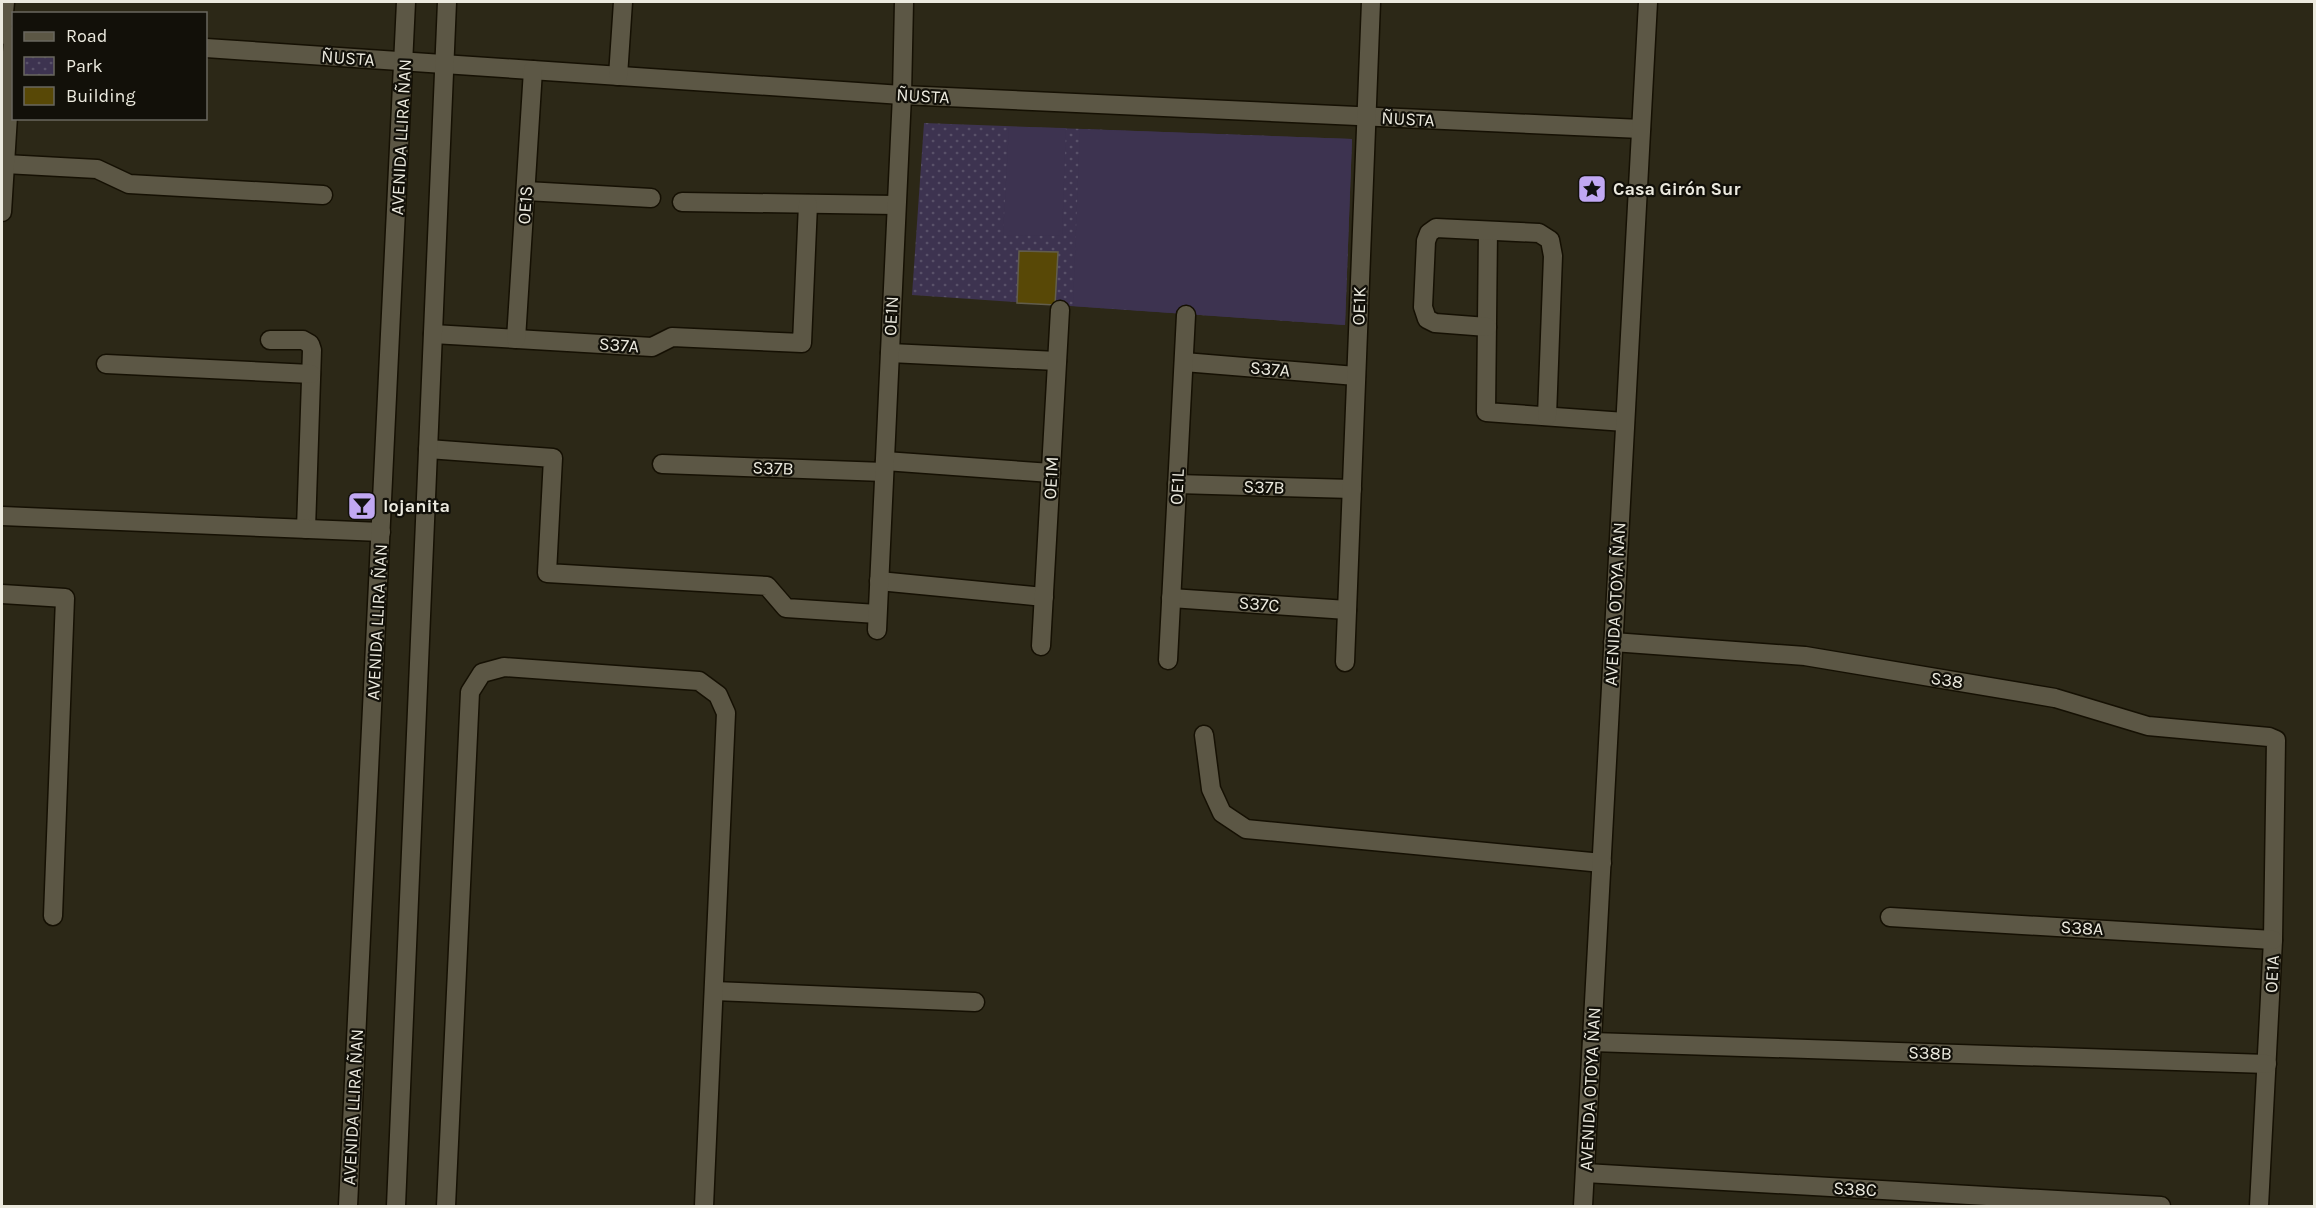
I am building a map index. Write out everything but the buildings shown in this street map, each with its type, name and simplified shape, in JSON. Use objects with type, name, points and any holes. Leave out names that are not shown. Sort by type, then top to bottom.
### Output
[{"type":"street","points":[[2,35],[5,2]]},
{"type":"street","name":"AVENIDA LLIRA ÑAN","points":[[348,1206],[405,61],[406,2]]},
{"type":"street","points":[[396,1206],[447,2]]},
{"type":"street","points":[[618,76],[623,2]]},
{"type":"street","name":"OE1N","points":[[428,449],[553,458],[547,573],[767,585],[786,608],[877,622],[902,96],[904,2]]},
{"type":"street","name":"OE1K","points":[[1345,662],[1352,617],[1352,489],[1371,2]]},
{"type":"street","name":"AVENIDA OTOYA ÑAN","points":[[1583,1206],[1648,2]]},
{"type":"street","name":"ÑUSTA","points":[[207,48],[902,96],[1641,129]]},
{"type":"street","points":[[2,212],[12,52]]},
{"type":"street","name":"OE1S","points":[[516,339],[533,70]]},
{"type":"street","points":[[5,164],[97,169],[129,184],[323,195]]},
{"type":"street","points":[[526,191],[651,198]]},
{"type":"street","points":[[682,202],[896,205]]},
{"type":"street","name":"S37A","points":[[433,334],[652,347],[672,337],[802,343],[808,204]]},
{"type":"street","points":[[1487,327],[1435,323],[1427,319],[1424,307],[1426,241],[1429,233],[1436,228],[1539,233],[1550,240],[1553,256],[1547,416]]},
{"type":"street","points":[[1488,231],[1486,412],[1625,422]]},
{"type":"street","name":"OE1M","points":[[1041,646],[1060,310]]},
{"type":"street","name":"OE1L","points":[[1168,660],[1186,315]]},
{"type":"street","points":[[270,340],[303,340],[310,344],[312,350],[306,528]]},
{"type":"street","points":[[890,353],[1058,361]]},
{"type":"street","name":"S37A","points":[[1184,363],[1356,376]]},
{"type":"street","points":[[106,364],[311,374]]},
{"type":"street","name":"S37B","points":[[662,464],[884,466],[1051,473]]},
{"type":"street","name":"S37B","points":[[1177,484],[1352,489]]},
{"type":"street","points":[[2,516],[381,532]]},
{"type":"street","points":[[879,581],[1044,597]]},
{"type":"street","points":[[2,594],[65,598],[53,916]]},
{"type":"street","name":"S37C","points":[[1171,598],[1352,617]]},
{"type":"street","name":"S38","points":[[1613,642],[1805,656],[2055,698],[2148,726],[2269,736],[2276,740]]},
{"type":"street","points":[[446,1206],[470,692],[482,673],[504,667],[699,681],[718,695],[726,712],[704,1206]]},
{"type":"street","points":[[1204,735],[1211,789],[1222,813],[1246,829],[1602,863]]},
{"type":"street","name":"OE1A","points":[[2259,1206],[2273,940],[2276,740]]},
{"type":"street","name":"S38A","points":[[1890,917],[2273,940]]},
{"type":"street","points":[[714,991],[975,1002]]},
{"type":"street","name":"S38B","points":[[1592,1042],[2267,1064]]},
{"type":"street","name":"S38C","points":[[1585,1173],[2161,1206]]},
{"type":"green space","points":[[924,123],[1352,139],[1345,325],[912,295]]},
{"type":"green space","points":[[1009,127],[1066,128],[1062,236],[1003,235]]},
{"type":"green space","points":[[1080,129],[1352,139],[1345,325],[1073,306]]},
{"type":"place","name":"Casa Girón Sur","points":[[1592,189]]},
{"type":"place","name":"lojanita","points":[[362,506]]}]
